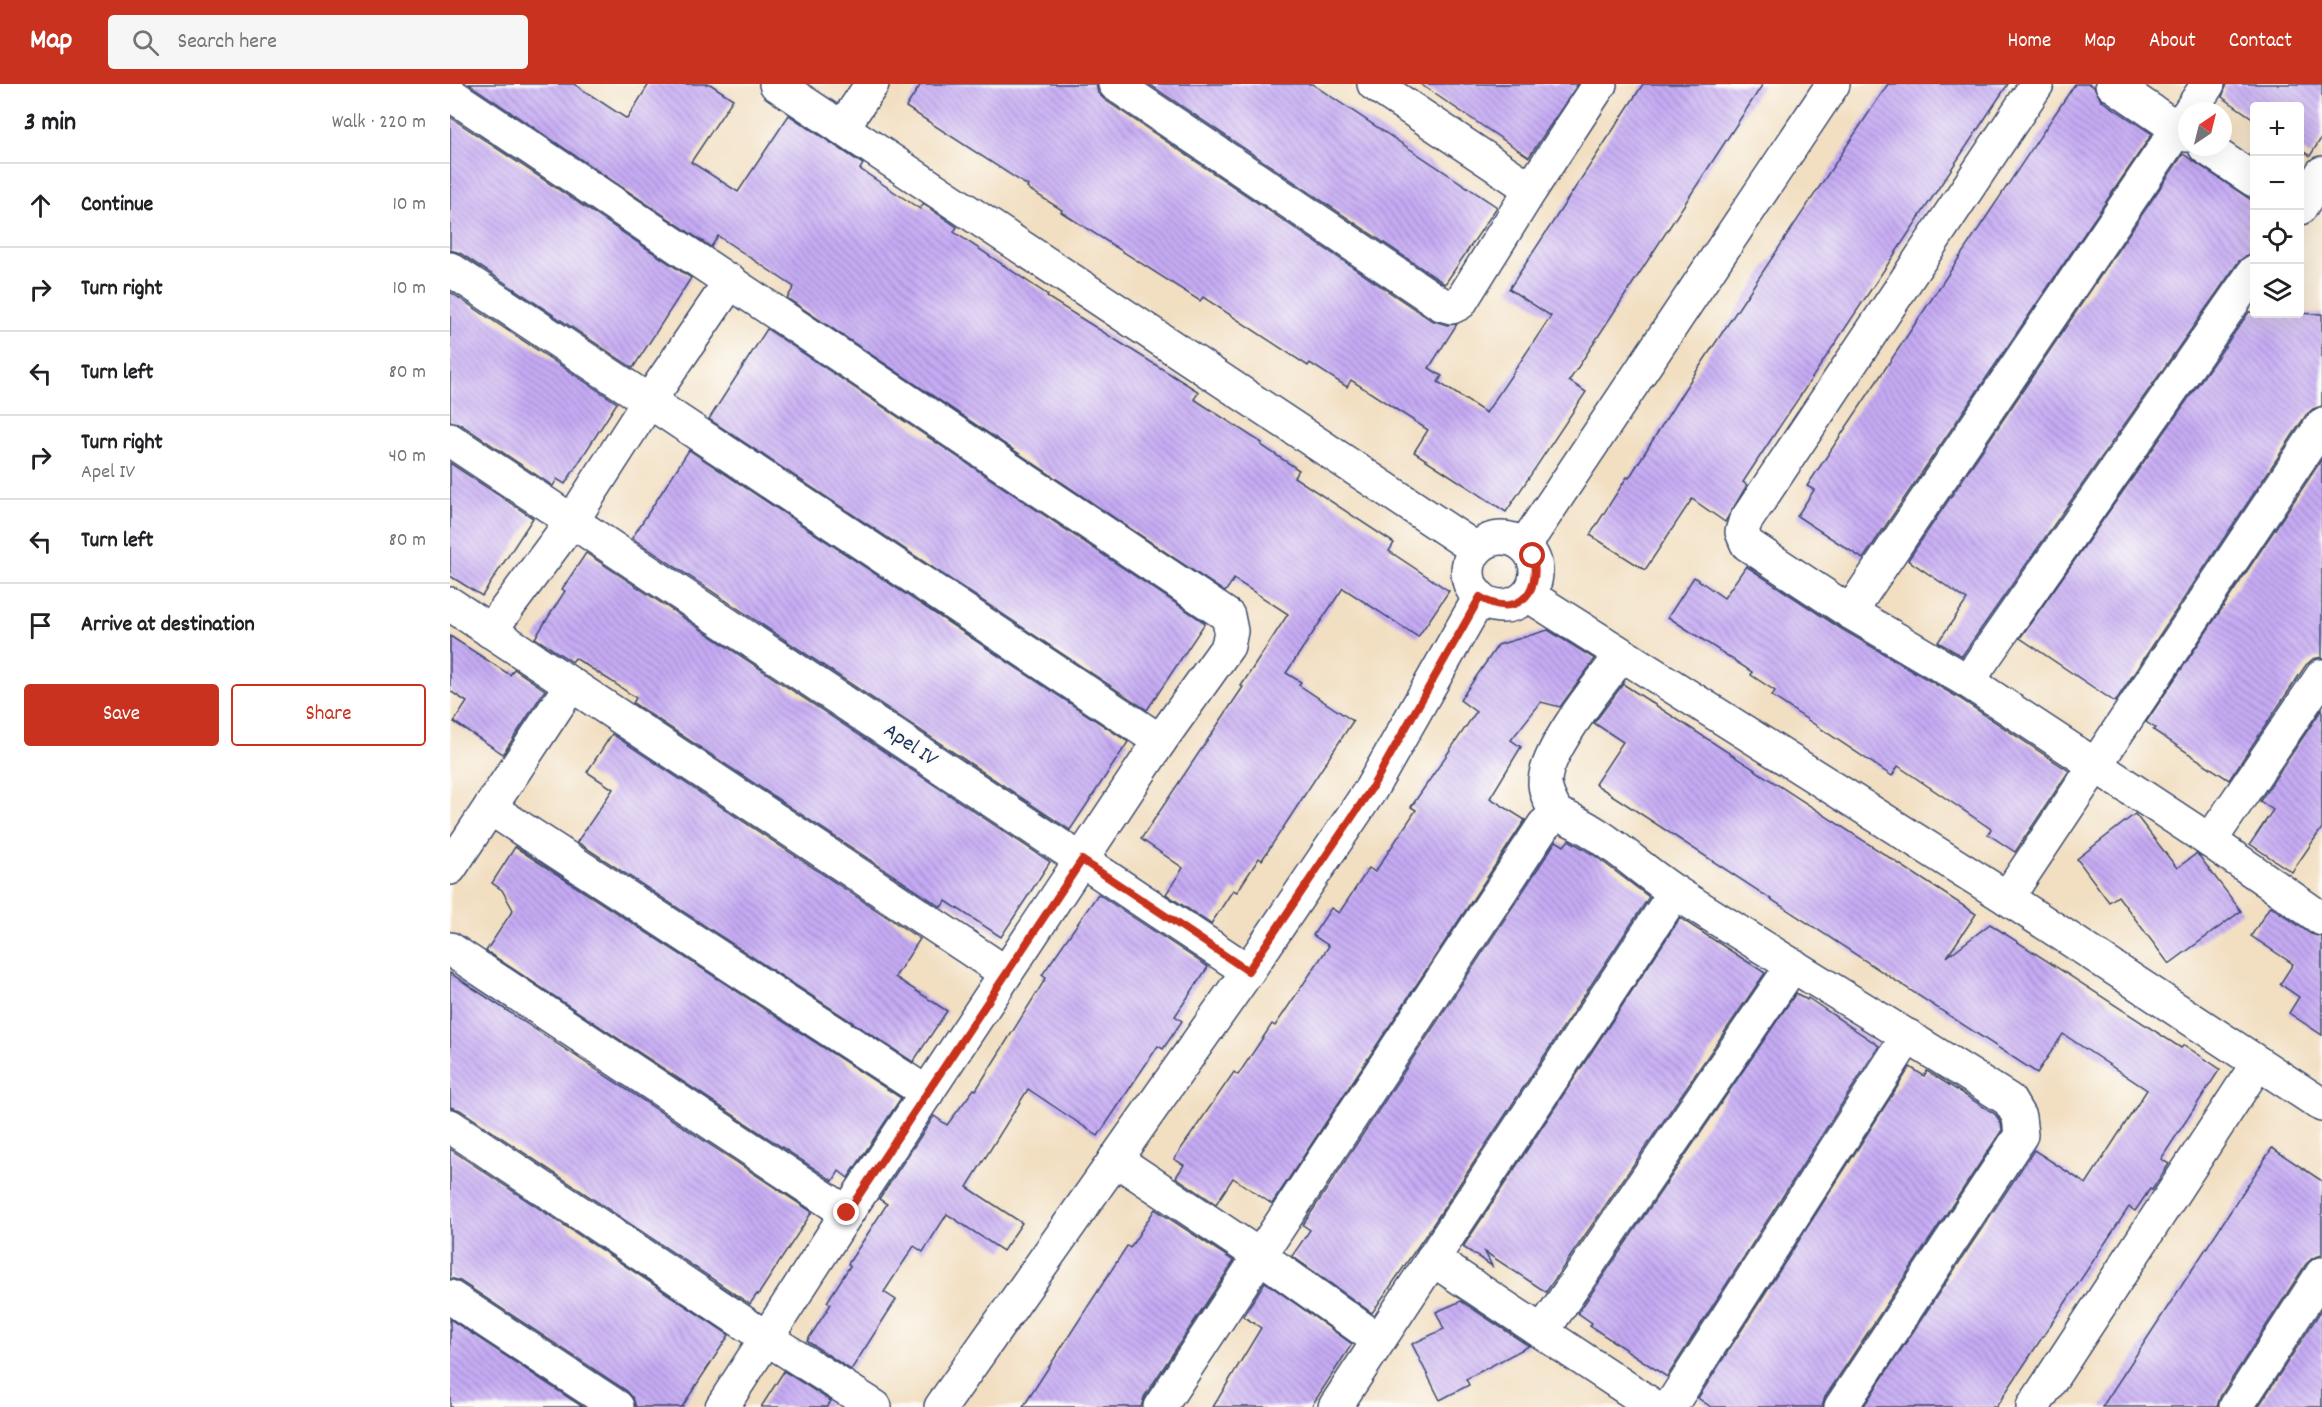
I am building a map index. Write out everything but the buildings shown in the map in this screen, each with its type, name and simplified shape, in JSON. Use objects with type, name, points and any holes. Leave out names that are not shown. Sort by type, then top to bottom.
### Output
[{"type":"street","points":[[776,84],[1476,549]]},
{"type":"street","points":[[842,128],[872,84]]},
{"type":"street","points":[[1115,84],[1441,304],[1452,307],[1460,303],[1600,84]]},
{"type":"street","points":[[1374,84],[1531,189]]},
{"type":"street","points":[[1524,546],[1833,84]]},
{"type":"street","points":[[2037,84],[1744,522],[1742,532],[1747,544],[1851,612],[1969,682],[2322,918]]},
{"type":"street","points":[[2112,84],[2178,118]]},
{"type":"street","points":[[2197,102],[2208,84]]},
{"type":"street","points":[[450,94],[1228,616],[1231,631],[1228,646],[1160,741],[1006,973],[847,1213],[723,1407]]},
{"type":"street","points":[[1851,612],[2178,132]]},
{"type":"street","points":[[2218,156],[2250,177]]},
{"type":"street","points":[[2304,202],[2322,173]]},
{"type":"street","points":[[2301,210],[2322,224]]},
{"type":"street","points":[[450,268],[1160,741]]},
{"type":"street","points":[[1969,682],[2250,278]]},
{"type":"street","points":[[490,631],[572,521],[649,401],[731,282]]},
{"type":"street","points":[[2007,898],[2322,425]]},
{"type":"street","name":"Apel IV","points":[[450,440],[1248,971]]},
{"type":"street","points":[[1500,537],[1513,539],[1524,546],[1533,556],[1536,570],[1535,583],[1528,595],[1504,606],[1491,604],[1480,597],[1472,586],[1468,574],[1469,561],[1476,549],[1487,541],[1500,537]]},
{"type":"street","points":[[1528,595],[2007,898],[2322,1105]]},
{"type":"street","points":[[941,1407],[1248,971],[1371,789],[1480,597]]},
{"type":"street","points":[[450,604],[1006,973]]},
{"type":"street","points":[[1622,655],[1550,759],[1545,785],[1549,800],[1557,814],[1576,821],[1675,892],[2009,1100],[2019,1117],[2021,1135],[1841,1407]]},
{"type":"street","points":[[2210,841],[2322,676]]},
{"type":"street","points":[[450,868],[571,685]]},
{"type":"street","points":[[489,808],[927,1093]]},
{"type":"street","points":[[1160,1407],[1544,825],[1557,814]]},
{"type":"street","points":[[1335,1407],[1675,892]]},
{"type":"street","points":[[450,949],[847,1213]]},
{"type":"street","points":[[1542,1332],[1793,965]]},
{"type":"street","points":[[1670,1407],[1908,1036]]},
{"type":"street","points":[[2032,1407],[2258,1063]]},
{"type":"street","points":[[450,1126],[768,1339],[874,1407]]},
{"type":"street","points":[[1115,1159],[1260,1256],[1378,1340]]},
{"type":"street","points":[[1432,1259],[1655,1407]]},
{"type":"street","points":[[2236,1407],[2322,1274]]},
{"type":"street","points":[[450,1297],[617,1407]]},
{"type":"route","points":[[847,1213],[1082,860],[1248,971],[1371,789],[1480,597],[1491,604],[1504,606],[1528,595],[1535,583],[1536,570],[1533,556]]}]
